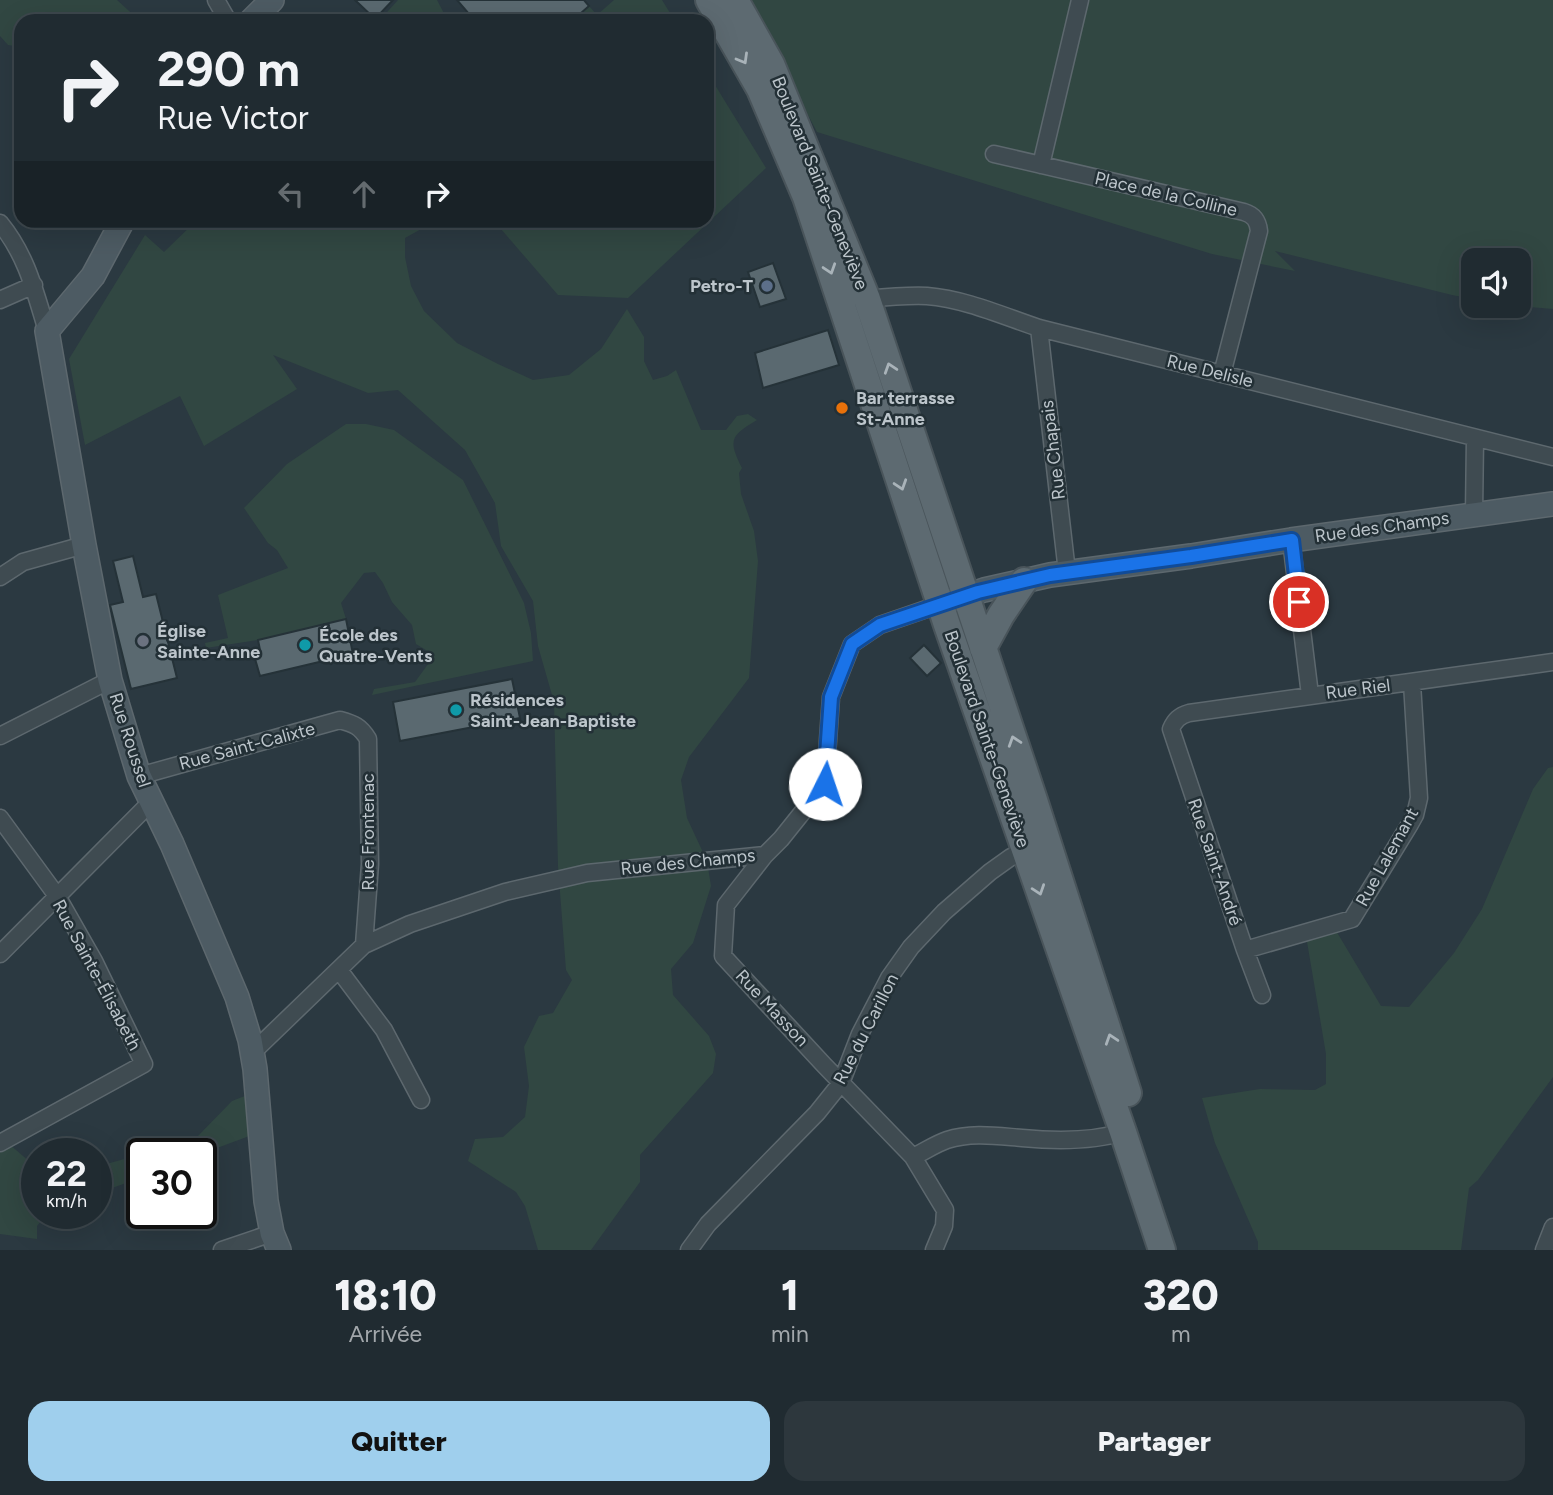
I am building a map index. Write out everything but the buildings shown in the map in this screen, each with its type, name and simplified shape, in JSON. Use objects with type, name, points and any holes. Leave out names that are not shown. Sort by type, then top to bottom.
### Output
[{"type":"main road","name":"Boulevard Sainte-Geneviève","points":[[709,0],[760,89],[806,197],[953,600],[983,648],[1181,1250]]},
{"type":"main road","name":"Boulevard Sainte-Geneviève","points":[[735,0],[771,64],[867,299],[1026,851],[1162,1250]]},
{"type":"main road","points":[[983,648],[1005,608],[1024,581]]},
{"type":"street","points":[[258,14],[272,0]]},
{"type":"street","points":[[1041,165],[1080,0]]},
{"type":"street","name":"Place de la Colline","points":[[994,154],[1244,212],[1253,217],[1259,231],[1222,374]]},
{"type":"street","name":"Rue Roussel","points":[[0,223],[26,263],[47,331],[110,680],[139,776],[172,844],[237,998],[252,1053],[266,1201],[275,1242]]},
{"type":"street","points":[[47,331],[93,276],[119,228]]},
{"type":"street","points":[[0,300],[34,285]]},
{"type":"street","name":"Rue Delisle","points":[[867,299],[901,295],[940,298],[968,304],[1038,328],[1553,457]]},
{"type":"street","name":"Rue Chapais","points":[[1038,328],[1067,572]]},
{"type":"street","name":"Rue des Champs","points":[[1474,514],[1475,438]]},
{"type":"street","name":"Rue des Champs","points":[[252,1053],[364,945],[410,923],[505,891],[549,881],[607,870],[765,855],[825,784],[831,697],[852,644],[880,625],[953,600],[1067,572],[1553,504]]},
{"type":"street","points":[[1292,540],[1310,695]]},
{"type":"street","points":[[0,577],[23,562],[84,545]]},
{"type":"street","name":"Rue Riel","points":[[1171,729],[1175,720],[1189,713],[1553,662]]},
{"type":"street","points":[[0,736],[110,680]]},
{"type":"street","name":"Rue Lalemant","points":[[1245,950],[1352,919],[1415,815],[1419,799],[1412,683]]},
{"type":"street","name":"Rue Saint-Calixte","points":[[139,776],[340,720],[356,724]]},
{"type":"street","name":"Rue Frontenac","points":[[356,724],[368,739],[370,864],[364,945]]},
{"type":"street","name":"Rue Saint-André","points":[[1171,729],[1262,995]]},
{"type":"street","points":[[0,954],[151,802]]},
{"type":"street","name":"Rue Sainte-Élisabeth","points":[[0,818],[58,897],[94,961],[144,1064],[0,1143]]},
{"type":"street","name":"Rue du Carillon","points":[[689,1250],[708,1224],[817,1113],[841,1083],[860,1034],[890,978],[911,947],[944,912],[990,872],[1011,857],[1026,851]]},
{"type":"street","name":"Rue Masson","points":[[765,855],[726,905],[723,956],[913,1157],[945,1210],[944,1226],[934,1250]]},
{"type":"street","points":[[339,970],[384,1030],[421,1101]]},
{"type":"street","points":[[913,1157],[946,1140],[961,1137],[1001,1135],[1087,1140],[1123,1132]]},
{"type":"street","points":[[1544,1250],[1553,1227]]},
{"type":"street","points":[[222,1250],[275,1242]]},
{"type":"green space","points":[[0,0],[117,0],[132,14],[14,14],[14,46],[8,45],[0,36]]},
{"type":"green space","points":[[398,0],[437,0],[444,14],[385,14]]},
{"type":"green space","points":[[614,0],[662,0],[671,14],[598,14]]},
{"type":"green space","points":[[747,0],[1553,0],[1553,309],[1531,307],[1531,248],[1461,248],[1461,297],[1275,251],[1295,271],[1212,254],[817,132]]},
{"type":"green space","points":[[589,6],[596,14],[580,14]]},
{"type":"green space","points":[[714,83],[766,168],[714,217]]},
{"type":"green space","points":[[189,228],[423,228],[405,238],[405,257],[411,286],[424,311],[457,343],[533,380],[569,375],[601,349],[627,309],[644,337],[644,361],[653,380],[676,370],[701,430],[726,430],[737,416],[748,414],[757,420],[741,430],[733,445],[742,468],[739,473],[741,494],[754,531],[758,561],[749,678],[689,757],[681,780],[687,818],[707,861],[711,886],[693,943],[671,969],[673,995],[709,1036],[716,1054],[713,1073],[640,1155],[640,1182],[591,1250],[538,1250],[525,1206],[516,1192],[468,1161],[475,1139],[503,1137],[525,1117],[529,1086],[524,1047],[539,1016],[553,1013],[572,980],[566,970],[558,866],[554,702],[538,646],[533,601],[501,546],[495,503],[465,450],[398,390],[368,393],[273,355],[297,389],[204,446],[180,396],[85,445],[69,359],[145,235],[164,252]]},
{"type":"green space","points":[[500,228],[702,228],[628,298],[558,295]]},
{"type":"green space","points":[[346,424],[366,424],[394,430],[463,480],[524,603],[531,633],[533,661],[372,695],[374,689],[415,682],[431,660],[426,650],[416,644],[412,625],[392,602],[375,572],[364,573],[341,603],[346,619],[258,640],[206,648],[205,643],[228,638],[218,595],[288,568],[244,508],[287,464]]},
{"type":"green space","points":[[1553,767],[1553,1077],[1478,1180],[1469,1188],[1461,1250],[1258,1250],[1258,1242],[1215,1143],[1202,1098],[1260,1089],[1315,1090],[1326,1084],[1326,1054],[1305,930],[1332,924],[1381,1006],[1409,1007],[1454,953],[1482,909],[1533,789],[1548,768]]},
{"type":"green space","points":[[255,1092],[260,1132],[217,1148],[217,1138],[194,1138],[197,1137],[232,1101]]},
{"type":"green space","points":[[2,1138],[21,1154],[21,1229],[37,1229],[37,1239],[0,1234]]},
{"type":"green space","points":[[126,1159],[126,1183],[112,1188],[112,1162]]},
{"type":"place","name":"Petro-T","points":[[767,286]]},
{"type":"place","name":"Bar terrasse St-Anne","points":[[842,408]]},
{"type":"place","name":"Église Sainte-Anne","points":[[143,641]]},
{"type":"place","name":"École des Quatre-Vents","points":[[305,645]]},
{"type":"place","name":"Résidences Saint-Jean-Baptiste","points":[[456,710]]},
{"type":"route","points":[[825,784],[831,697],[852,644],[880,625],[978,592],[1050,575],[1292,540],[1299,602]]}]
